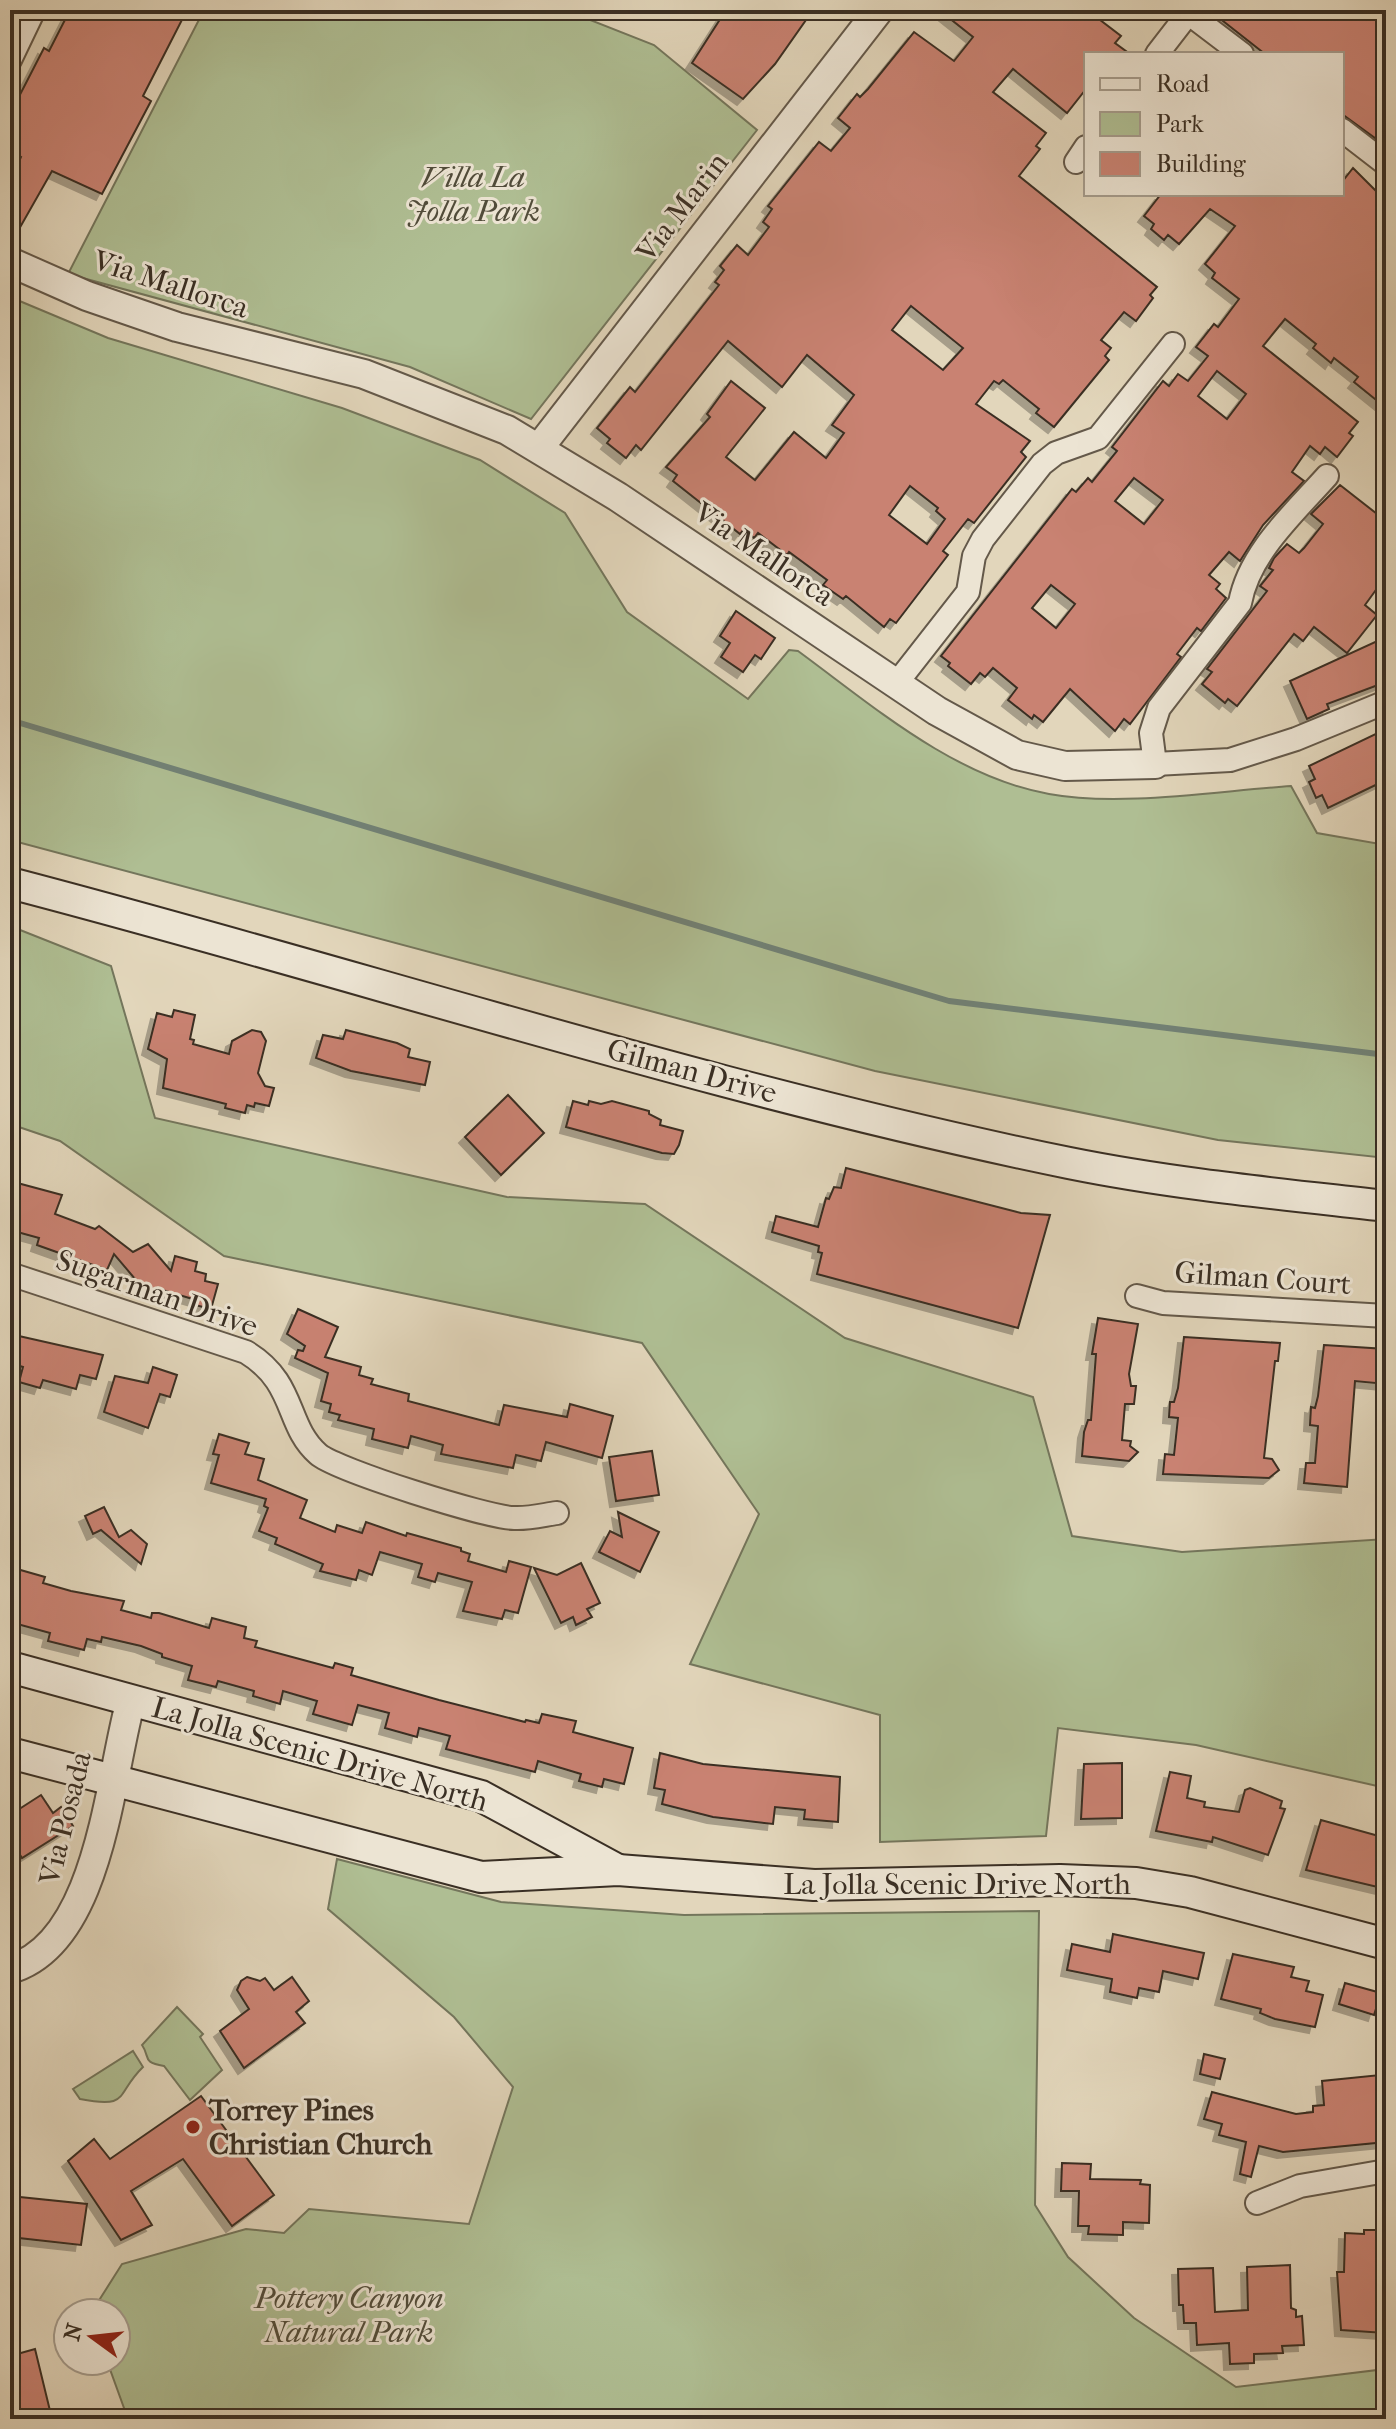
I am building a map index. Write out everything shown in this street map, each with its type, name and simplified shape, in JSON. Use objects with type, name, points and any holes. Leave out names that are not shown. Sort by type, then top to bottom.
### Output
[{"type":"main road","name":"Gilman Drive","points":[[10,883],[553,1034],[943,1135],[1101,1169],[1386,1206]]},
{"type":"main road","name":"La Jolla Scenic Drive North","points":[[10,1667],[481,1796],[618,1870]]},
{"type":"main road","name":"La Jolla Scenic Drive North","points":[[10,1753],[481,1877],[618,1870],[814,1885],[1060,1880],[1136,1883],[1190,1892],[1386,1944]]},
{"type":"street","points":[[10,60],[34,10]]},
{"type":"street","name":"Via Marin","points":[[539,448],[878,10]]},
{"type":"street","points":[[1159,52],[1190,12],[1240,52]]},
{"type":"street","points":[[1344,132],[1386,164]]},
{"type":"street","name":"Via Mallorca","points":[[10,262],[87,296],[177,327],[364,374],[507,430],[539,448],[955,723],[1017,755],[1065,766],[1155,764]]},
{"type":"street","points":[[896,684],[968,592],[974,556],[983,539],[1042,464],[1056,453],[1098,438],[1173,344]]},
{"type":"street","points":[[1327,476],[1262,551],[1243,589],[1240,603],[1159,708],[1151,733],[1155,764],[1230,760],[1296,739],[1386,702]]},
{"type":"street","name":"Sugarman Drive","points":[[10,1274],[246,1352],[265,1363],[283,1386],[307,1440],[318,1454],[349,1471],[512,1518],[557,1513]]},
{"type":"street","name":"Gilman Court","points":[[1137,1296],[1163,1303],[1386,1316]]},
{"type":"street","name":"Via Posada","points":[[10,1969],[45,1951],[70,1923],[84,1891],[131,1700]]},
{"type":"street","points":[[1257,2203],[1300,2186],[1386,2171]]},
{"type":"green space","name":"Villa La Jolla Park","points":[[204,10],[565,10],[654,45],[757,130],[531,419],[410,367],[68,274]]},
{"type":"green space","points":[[10,297],[108,338],[342,408],[480,460],[565,513],[627,612],[748,699],[789,650],[798,651],[916,737],[980,772],[1014,785],[1049,794],[1106,799],[1169,797],[1291,786],[1317,833],[1386,845],[1386,1158],[1218,1140],[875,1071],[10,840]]},
{"type":"green space","points":[[10,926],[111,966],[155,1118],[507,1197],[645,1204],[845,1338],[1033,1397],[1072,1536],[1182,1552],[1386,1539],[1386,1788],[1196,1745],[1058,1728],[1046,1836],[880,1842],[880,1715],[690,1664],[759,1514],[642,1343],[224,1256],[60,1141],[10,1124]]},
{"type":"green space","name":"Pottery Canyon Natural Park","points":[[337,1859],[501,1902],[684,1915],[1039,1911],[1035,2205],[1068,2257],[1134,2318],[1236,2387],[1386,2369],[1386,2419],[128,2419],[113,2377],[132,2377],[132,2297],[101,2297],[122,2264],[246,2229],[284,2233],[309,2209],[469,2224],[513,2087],[454,2017],[328,1909]]},
{"type":"green space","points":[[177,2007],[203,2034],[200,2037],[222,2070],[190,2100],[164,2066],[149,2061],[142,2045]]},
{"type":"green space","points":[[133,2051],[143,2067],[120,2097],[107,2102],[80,2099],[73,2089]]},
{"type":"building","points":[[70,10],[187,10],[143,96],[151,101],[102,194],[52,171],[10,245],[10,182],[21,157],[10,151],[10,114],[44,48],[49,51]]},
{"type":"building","points":[[726,10],[813,10],[775,64],[743,99],[692,63]]},
{"type":"building","points":[[939,10],[1087,10],[1121,36],[1115,43],[1127,52],[1084,52],[1084,92],[1067,113],[1013,69],[993,92],[1046,133],[1036,146],[1040,149],[1019,176],[1157,287],[1136,321],[1124,312],[1101,340],[1111,348],[1105,356],[1109,360],[1054,427],[1036,413],[1039,409],[1003,380],[999,384],[994,381],[976,404],[1030,441],[1021,452],[1026,457],[974,523],[968,519],[943,551],[948,555],[896,623],[890,619],[884,627],[846,596],[843,599],[823,585],[827,580],[789,552],[787,555],[758,533],[754,538],[744,529],[740,534],[673,481],[677,475],[666,467],[710,417],[707,414],[731,381],[765,408],[726,457],[755,480],[794,432],[826,458],[844,433],[832,425],[854,395],[807,355],[782,387],[728,341],[641,450],[636,445],[626,458],[607,443],[610,439],[597,428],[630,387],[635,392],[719,285],[715,282],[724,270],[720,266],[737,245],[748,255],[769,227],[763,222],[772,209],[768,206],[819,142],[831,151],[850,128],[838,118],[857,94],[860,97],[868,89],[914,32],[954,61],[973,37]],"holes":[[[911,306],[963,348],[943,370],[892,330]],[[910,486],[938,508],[936,511],[945,519],[927,544],[889,515]]]},
{"type":"building","points":[[1209,10],[1386,10],[1386,146],[1344,115],[1344,52],[1262,52]]},
{"type":"building","points":[[1353,168],[1386,201],[1386,408],[1354,382],[1358,377],[1334,358],[1331,363],[1313,348],[1316,344],[1285,319],[1263,346],[1358,422],[1349,433],[1353,436],[1337,457],[1325,447],[1320,454],[1310,446],[1292,472],[1304,481],[1263,525],[1240,561],[1229,552],[1209,575],[1220,584],[1216,589],[1226,598],[1201,631],[1197,628],[1177,654],[1181,657],[1130,724],[1124,719],[1115,731],[1070,689],[1043,722],[1034,715],[1032,719],[1008,700],[1017,688],[993,668],[985,677],[980,673],[971,684],[948,666],[950,663],[941,656],[1072,489],[1076,492],[1088,478],[1092,482],[1117,451],[1112,447],[1163,381],[1169,386],[1178,374],[1188,381],[1208,356],[1196,347],[1214,324],[1218,327],[1239,299],[1212,278],[1215,273],[1205,264],[1235,226],[1210,209],[1179,244],[1168,235],[1164,240],[1151,229],[1154,224],[1144,216],[1159,196],[1344,196],[1344,179]],"holes":[[[1217,371],[1246,394],[1227,419],[1198,396]],[[1134,478],[1163,500],[1144,524],[1115,501]],[[1051,585],[1075,604],[1056,628],[1032,608]]]},
{"type":"building","points":[[1340,485],[1386,521],[1386,576],[1365,605],[1377,615],[1347,653],[1314,627],[1303,641],[1294,634],[1237,706],[1228,699],[1225,703],[1202,684],[1212,672],[1207,669],[1267,591],[1260,586],[1273,570],[1269,568],[1274,558],[1287,544],[1299,553],[1304,548],[1323,524],[1311,514]]},
{"type":"building","points":[[736,611],[775,638],[761,659],[755,655],[743,672],[721,657],[730,643],[720,636]]},
{"type":"building","points":[[1386,637],[1386,682],[1327,704],[1329,709],[1307,719],[1290,681]]},
{"type":"building","points":[[1386,729],[1386,780],[1328,808],[1322,795],[1316,798],[1309,782],[1315,779],[1309,766]]},
{"type":"building","points":[[174,1010],[195,1015],[190,1039],[194,1040],[193,1044],[229,1054],[232,1041],[252,1030],[261,1032],[266,1041],[258,1073],[265,1086],[274,1088],[269,1106],[247,1105],[245,1113],[225,1108],[226,1104],[163,1088],[167,1059],[148,1049],[157,1013],[172,1017]]},
{"type":"building","points":[[346,1030],[397,1043],[410,1049],[408,1057],[430,1062],[425,1085],[351,1071],[316,1058],[323,1035],[343,1039]]},
{"type":"building","points":[[508,1095],[544,1133],[501,1175],[465,1137]]},
{"type":"building","points":[[573,1101],[588,1105],[589,1101],[601,1104],[612,1101],[649,1111],[661,1120],[660,1125],[683,1131],[679,1145],[674,1154],[662,1153],[566,1127]]},
{"type":"building","points":[[846,1168],[1021,1213],[1050,1215],[1018,1328],[817,1274],[822,1253],[818,1252],[819,1246],[772,1232],[776,1216],[818,1227],[826,1198],[829,1199],[834,1187],[841,1188]]},
{"type":"building","points":[[10,1181],[62,1195],[55,1214],[95,1229],[99,1226],[133,1252],[148,1244],[171,1271],[175,1256],[197,1262],[195,1271],[206,1274],[205,1281],[218,1284],[211,1309],[195,1305],[196,1300],[159,1289],[157,1295],[140,1291],[141,1286],[114,1254],[107,1270],[37,1245],[39,1238],[10,1230]]},
{"type":"building","points":[[298,1309],[338,1327],[325,1357],[361,1367],[359,1375],[373,1379],[371,1384],[409,1394],[408,1401],[499,1425],[504,1405],[567,1417],[570,1404],[613,1416],[602,1458],[546,1442],[541,1461],[516,1455],[513,1468],[441,1454],[443,1445],[411,1436],[408,1448],[372,1439],[374,1429],[338,1420],[340,1415],[329,1412],[331,1404],[321,1401],[328,1373],[295,1358],[298,1350],[303,1351],[305,1346],[287,1334]]},
{"type":"building","points":[[1098,1318],[1138,1324],[1129,1374],[1131,1386],[1136,1386],[1134,1404],[1125,1404],[1122,1440],[1131,1441],[1130,1446],[1138,1452],[1129,1461],[1082,1456],[1084,1432],[1088,1420],[1091,1420],[1096,1354],[1092,1354]]},
{"type":"building","points":[[10,1334],[103,1355],[96,1379],[80,1375],[76,1389],[43,1380],[40,1388],[19,1382],[23,1367],[10,1363]]},
{"type":"building","points":[[1184,1337],[1280,1343],[1278,1361],[1275,1361],[1264,1458],[1272,1459],[1279,1470],[1269,1478],[1163,1474],[1165,1454],[1174,1455],[1178,1418],[1169,1417],[1170,1402],[1174,1402],[1178,1388]]},
{"type":"building","points":[[1324,1345],[1386,1349],[1386,1384],[1355,1381],[1347,1487],[1304,1483],[1306,1463],[1315,1463],[1318,1426],[1310,1425],[1311,1407],[1315,1408],[1318,1396]]},
{"type":"building","points":[[153,1367],[177,1375],[170,1397],[160,1394],[148,1428],[104,1412],[115,1376],[148,1383]]},
{"type":"building","points":[[219,1434],[249,1443],[245,1454],[264,1459],[258,1480],[307,1500],[300,1518],[335,1532],[337,1525],[362,1533],[366,1522],[406,1536],[407,1533],[461,1548],[461,1551],[470,1554],[468,1561],[506,1572],[509,1561],[531,1567],[518,1613],[505,1610],[502,1619],[463,1611],[472,1582],[438,1573],[435,1582],[418,1577],[422,1564],[380,1552],[372,1575],[359,1570],[356,1580],[320,1571],[323,1564],[275,1544],[277,1538],[259,1531],[268,1508],[264,1506],[266,1499],[211,1483],[219,1455],[213,1454]]},
{"type":"building","points":[[652,1451],[659,1495],[616,1501],[609,1457]]},
{"type":"building","points":[[104,1507],[119,1537],[131,1530],[147,1544],[141,1564],[101,1530],[93,1534],[85,1516]]},
{"type":"building","points":[[618,1512],[659,1532],[640,1572],[599,1552],[610,1531],[622,1537]]},
{"type":"building","points":[[581,1563],[600,1603],[587,1609],[592,1617],[576,1625],[573,1617],[561,1623],[534,1568],[557,1575]]},
{"type":"building","points":[[10,1567],[45,1577],[43,1583],[124,1601],[121,1610],[151,1618],[152,1613],[159,1613],[209,1628],[212,1618],[246,1627],[244,1638],[257,1641],[255,1647],[333,1668],[335,1663],[353,1668],[351,1675],[439,1700],[525,1722],[539,1723],[542,1714],[576,1721],[573,1732],[633,1748],[624,1784],[604,1779],[602,1787],[579,1781],[581,1774],[538,1761],[535,1772],[446,1749],[450,1736],[419,1728],[417,1737],[385,1728],[389,1713],[358,1705],[352,1725],[313,1714],[317,1701],[283,1691],[280,1704],[253,1696],[254,1691],[218,1681],[216,1687],[188,1680],[192,1666],[162,1657],[162,1654],[141,1646],[102,1637],[101,1642],[87,1639],[84,1650],[48,1641],[50,1633],[10,1622]]},
{"type":"building","points":[[660,1753],[703,1764],[840,1777],[838,1822],[804,1819],[805,1810],[775,1807],[773,1824],[713,1817],[662,1804],[665,1790],[654,1788]]},
{"type":"building","points":[[1122,1763],[1122,1818],[1081,1819],[1084,1764]]},
{"type":"building","points":[[1170,1772],[1191,1776],[1187,1798],[1205,1802],[1204,1807],[1239,1812],[1245,1790],[1250,1788],[1282,1801],[1280,1808],[1285,1809],[1268,1855],[1213,1837],[1212,1842],[1156,1831]]},
{"type":"building","points":[[41,1795],[53,1813],[61,1807],[73,1826],[22,1858],[10,1839],[10,1815]]},
{"type":"building","points":[[1321,1820],[1386,1838],[1386,1889],[1306,1870]]},
{"type":"building","points":[[1113,1934],[1204,1953],[1198,1979],[1163,1971],[1159,1992],[1139,1988],[1137,1998],[1110,1992],[1112,1979],[1067,1970],[1072,1944],[1110,1952]]},
{"type":"building","points":[[1233,1954],[1294,1967],[1291,1977],[1309,1981],[1306,1991],[1323,1995],[1315,2027],[1275,2019],[1260,2013],[1261,2009],[1221,1999]]},
{"type":"building","points":[[247,1977],[260,1981],[265,1978],[274,1990],[292,1977],[309,2001],[296,2012],[305,2023],[244,2068],[220,2031],[249,2009],[237,1990]]},
{"type":"building","points":[[1345,1983],[1381,1993],[1374,2015],[1339,2004]]},
{"type":"building","points":[[1204,2054],[1225,2059],[1220,2079],[1200,2074]]},
{"type":"building","points":[[1380,2075],[1382,2099],[1386,2099],[1386,2142],[1283,2152],[1259,2146],[1251,2177],[1240,2174],[1246,2142],[1219,2135],[1222,2124],[1204,2119],[1212,2092],[1296,2114],[1313,2112],[1313,2106],[1324,2105],[1322,2081]]},
{"type":"building","points":[[201,2096],[274,2195],[232,2226],[183,2159],[131,2191],[152,2225],[121,2240],[68,2161],[94,2139],[110,2159]]},
{"type":"building","points":[[1062,2163],[1091,2164],[1090,2179],[1141,2180],[1140,2184],[1150,2185],[1149,2223],[1123,2222],[1123,2235],[1088,2234],[1089,2226],[1078,2226],[1079,2191],[1061,2191]]},
{"type":"building","points":[[10,2196],[87,2204],[81,2245],[10,2237]]},
{"type":"building","points":[[1364,2230],[1382,2230],[1385,2234],[1385,2333],[1341,2330],[1337,2272],[1344,2272],[1345,2233],[1364,2234]]},
{"type":"building","points":[[1290,2265],[1291,2308],[1296,2310],[1296,2317],[1302,2316],[1304,2345],[1282,2346],[1283,2353],[1254,2354],[1254,2363],[1230,2364],[1229,2343],[1197,2345],[1196,2323],[1184,2323],[1183,2305],[1179,2305],[1178,2269],[1213,2268],[1215,2312],[1248,2310],[1247,2267]]},
{"type":"building","points":[[35,2349],[52,2419],[10,2419],[10,2356]]},
{"type":"waterway","points":[[10,720],[949,1001],[1386,1055]]},
{"type":"place","name":"Torrey Pines Christian Church","points":[[193,2127]]}]
